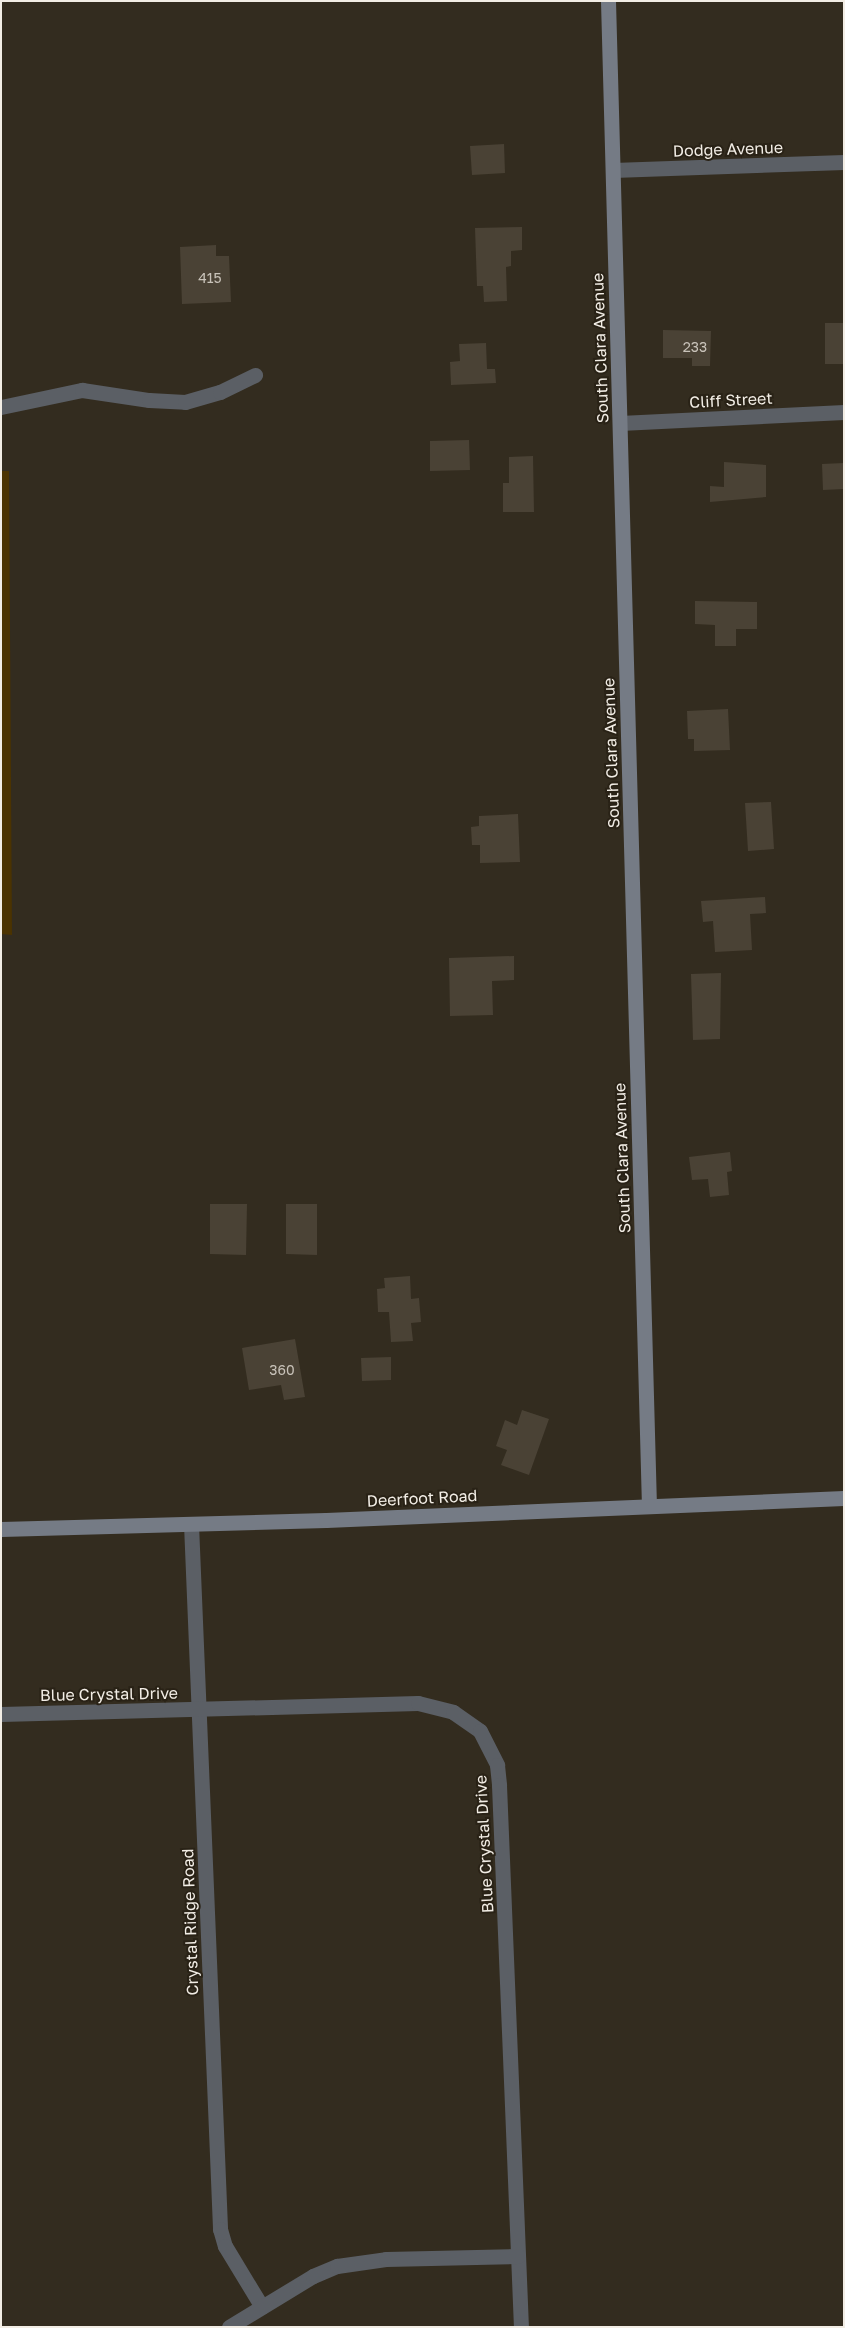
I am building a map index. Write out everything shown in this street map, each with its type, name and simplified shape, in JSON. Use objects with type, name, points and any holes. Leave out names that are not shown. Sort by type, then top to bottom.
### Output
[{"type":"street","name":"South Clara Avenue","points":[[608,1],[650,1504]]},
{"type":"street","name":"Dodge Avenue","points":[[613,170],[844,162]]},
{"type":"street","points":[[1,407],[82,390],[149,400],[185,402],[220,392],[255,375]]},
{"type":"street","name":"Cliff Street","points":[[620,423],[844,412]]},
{"type":"street","name":"Deerfoot Road","points":[[1,1529],[191,1524],[650,1504],[844,1498]]},
{"type":"street","name":"Crystal Ridge Road","points":[[191,1524],[220,2229],[228,2252],[262,2307]]},
{"type":"street","name":"Blue Crystal Drive","points":[[1,1714],[418,1703],[436,1706],[468,1720],[490,1746],[498,1765],[521,2327]]},
{"type":"street","points":[[230,2327],[313,2276],[360,2261],[518,2256]]},
{"type":"shaded area","points":[[1,471],[9,471],[12,935],[1,934]]},
{"type":"building","points":[[504,144],[505,173],[472,175],[470,146]]},
{"type":"building","points":[[522,227],[522,250],[511,251],[511,266],[506,267],[507,301],[484,302],[483,286],[477,286],[475,228]]},
{"type":"building","points":[[216,245],[216,256],[229,256],[231,302],[182,304],[180,247]]},
{"type":"building","points":[[825,323],[844,323],[844,364],[825,364]]},
{"type":"building","points":[[663,330],[711,331],[710,366],[692,366],[692,358],[663,358]]},
{"type":"building","points":[[486,343],[487,369],[495,369],[496,383],[451,385],[450,362],[460,361],[459,344]]},
{"type":"building","points":[[469,440],[470,470],[430,471],[430,441]]},
{"type":"building","points":[[533,456],[534,512],[503,512],[503,483],[509,483],[509,457]]},
{"type":"building","points":[[724,462],[766,465],[766,497],[710,502],[710,486],[724,487]]},
{"type":"building","points":[[844,463],[844,489],[823,490],[822,464]]},
{"type":"building","points":[[695,601],[757,602],[757,629],[736,629],[736,646],[715,646],[715,625],[695,624]]},
{"type":"building","points":[[728,709],[730,750],[694,751],[694,739],[688,739],[687,711]]},
{"type":"building","points":[[771,802],[774,849],[748,851],[745,803]]},
{"type":"building","points":[[518,814],[520,862],[480,863],[480,845],[472,845],[471,827],[479,826],[479,816]]},
{"type":"building","points":[[765,897],[766,913],[750,914],[752,950],[715,952],[713,921],[703,922],[701,901]]},
{"type":"building","points":[[514,956],[514,980],[492,981],[493,1015],[450,1016],[449,958]]},
{"type":"building","points":[[721,973],[720,1039],[693,1040],[691,974]]},
{"type":"building","points":[[730,1152],[732,1171],[727,1172],[729,1195],[710,1197],[708,1179],[692,1180],[689,1157]]},
{"type":"building","points":[[210,1204],[247,1204],[246,1255],[210,1254]]},
{"type":"building","points":[[286,1204],[317,1204],[317,1255],[286,1254]]},
{"type":"building","points":[[410,1276],[411,1299],[419,1298],[421,1322],[411,1323],[413,1341],[391,1342],[389,1312],[378,1312],[377,1289],[385,1288],[384,1278]]},
{"type":"building","points":[[295,1339],[305,1397],[284,1400],[281,1385],[249,1390],[242,1348]]},
{"type":"building","points":[[391,1357],[391,1380],[362,1381],[361,1358]]},
{"type":"building","points":[[522,1410],[549,1419],[529,1475],[501,1465],[507,1450],[496,1446],[505,1420],[517,1425]]}]
